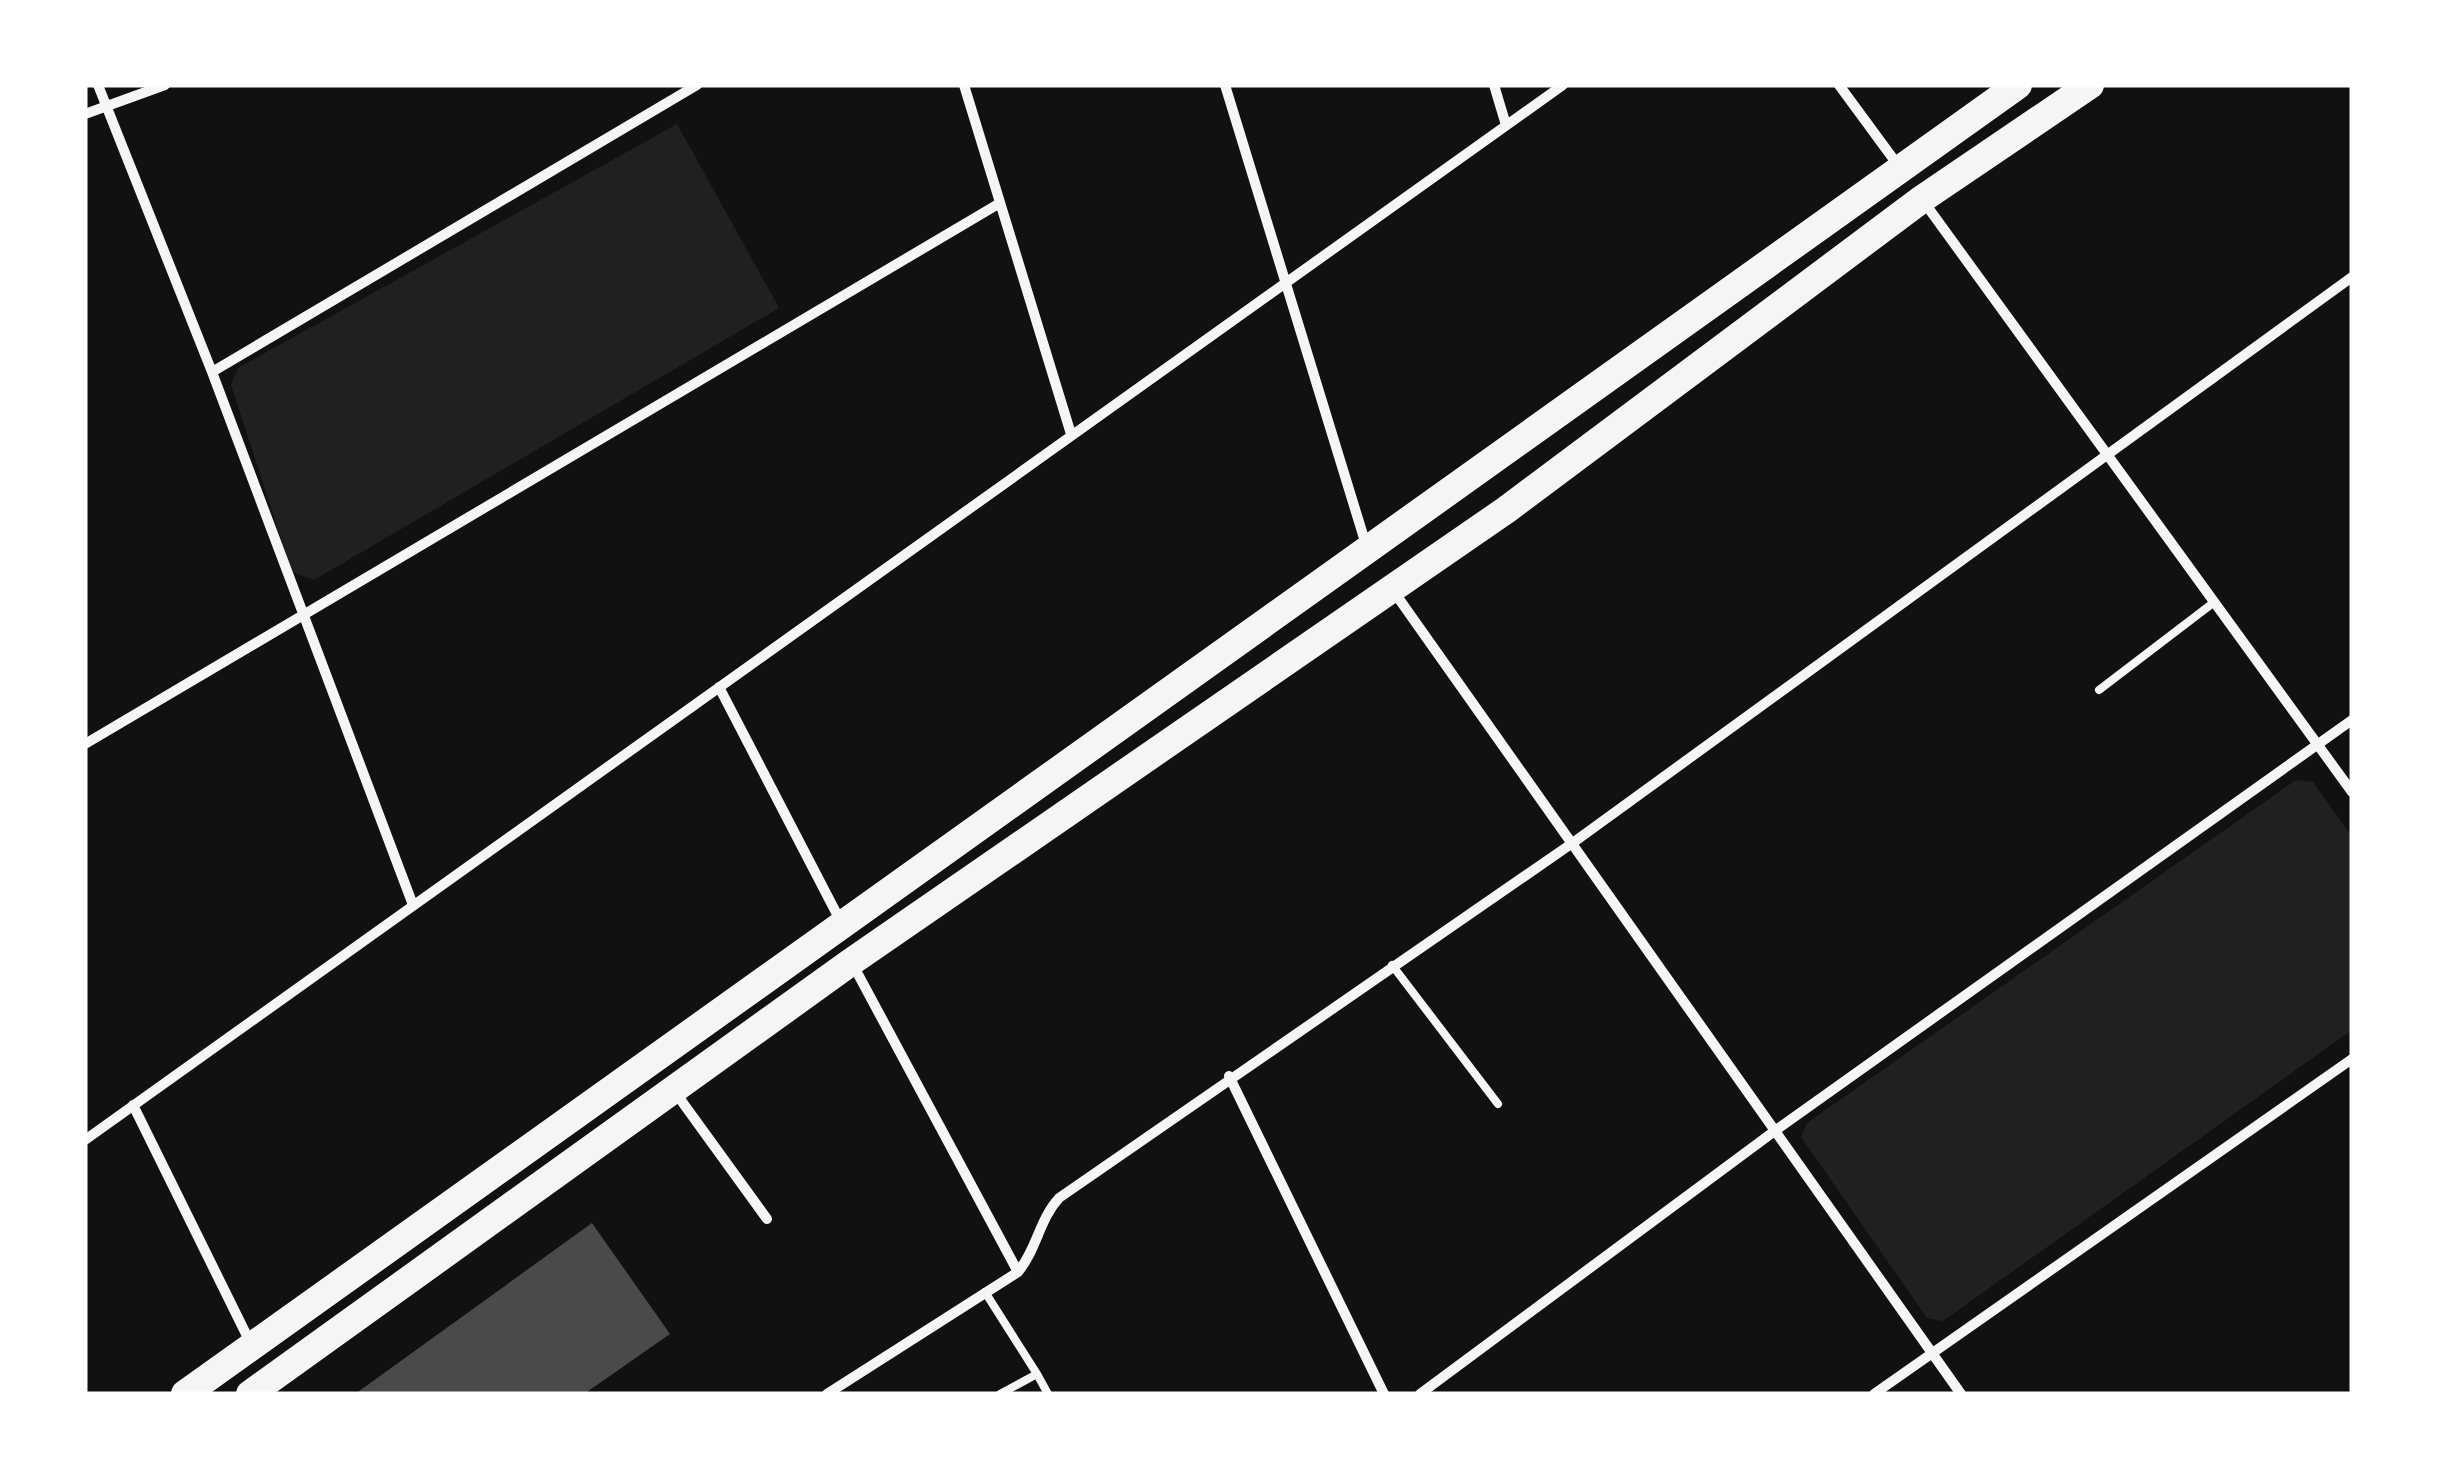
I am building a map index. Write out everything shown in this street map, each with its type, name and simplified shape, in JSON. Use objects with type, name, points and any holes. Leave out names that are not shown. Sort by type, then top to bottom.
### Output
[{"type":"highway","points":[[186,1394],[2018,85]]},
{"type":"highway","points":[[250,1394],[851,962],[1506,510],[1922,199],[2090,85]]},
{"type":"street","points":[[98,85],[212,372],[413,905]]},
{"type":"street","points":[[85,114],[165,85]]},
{"type":"street","points":[[212,372],[697,85]]},
{"type":"street","points":[[964,85],[1071,434]]},
{"type":"street","points":[[1225,85],[1368,550]]},
{"type":"street","points":[[1494,85],[1506,126]]},
{"type":"street","points":[[85,1140],[1563,85]]},
{"type":"street","points":[[1840,85],[1900,168]]},
{"type":"street","points":[[1922,199],[2352,792]]},
{"type":"street","points":[[85,744],[1000,203]]},
{"type":"street","points":[[827,1394],[1018,1272],[1031,1255],[1045,1214],[1059,1198],[1229,1076],[1574,842],[2352,277]]},
{"type":"street","points":[[1391,588],[1961,1394]]},
{"type":"street","points":[[718,687],[843,925]]},
{"type":"street","points":[[1420,1394],[1776,1130],[2352,720]]},
{"type":"street","points":[[851,962],[1018,1272]]},
{"type":"street","points":[[1874,1394],[2352,1058]]},
{"type":"street","points":[[1229,1076],[1384,1394]]},
{"type":"street","points":[[674,1091],[767,1219]]},
{"type":"street","points":[[133,1106],[252,1346]]},
{"type":"lane","points":[[2098,690],[2213,603]]},
{"type":"lane","points":[[1392,966],[1498,1104]]},
{"type":"lane","points":[[986,1292],[1048,1394]]},
{"type":"lane","points":[[1000,1394],[1037,1374]]},
{"type":"shaded area","points":[[677,124],[779,308],[314,580],[292,572],[231,385],[238,368]]},
{"type":"shaded area","points":[[2296,780],[2313,782],[2352,837],[2352,1030],[1943,1321],[1927,1318],[1801,1137],[1807,1123]]},
{"type":"building","points":[[592,1223],[670,1334],[584,1394],[355,1394]]}]
